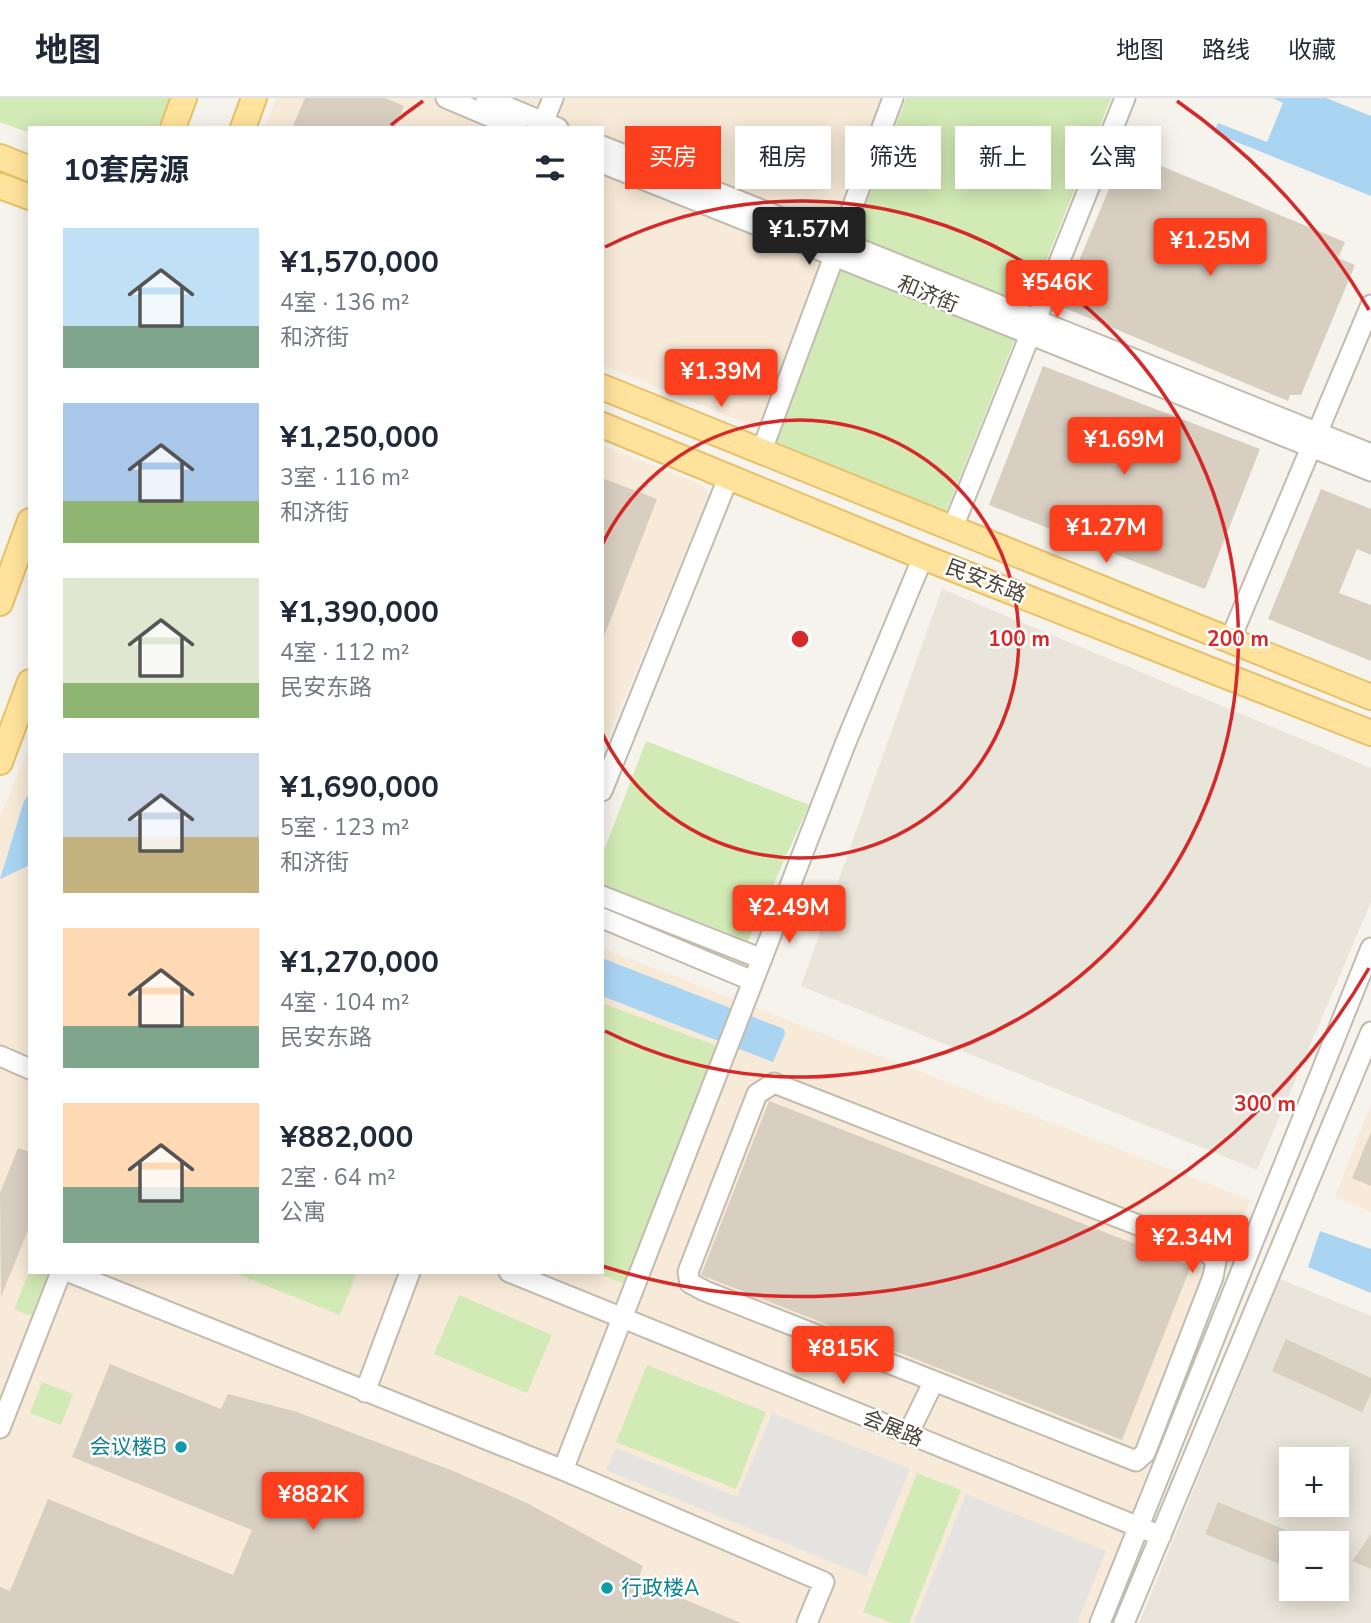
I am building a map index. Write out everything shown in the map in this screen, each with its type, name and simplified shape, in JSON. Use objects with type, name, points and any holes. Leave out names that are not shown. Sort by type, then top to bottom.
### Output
[{"type":"main road","points":[[174,126],[184,98]]},
{"type":"main road","points":[[244,126],[254,98]]},
{"type":"main road","points":[[0,157],[28,168]]},
{"type":"main road","points":[[0,186],[28,196]]},
{"type":"main road","name":"民安东路","points":[[604,388],[1371,697]]},
{"type":"main road","name":"民安东路","points":[[604,426],[923,557],[1371,733]]},
{"type":"main road","points":[[0,603],[28,526]]},
{"type":"main road","points":[[0,762],[28,691]]},
{"type":"street","points":[[446,98],[512,126]]},
{"type":"street","points":[[486,98],[548,126],[553,98]]},
{"type":"street","points":[[762,450],[893,98]]},
{"type":"street","points":[[953,527],[1125,98]]},
{"type":"street","name":"和济街","points":[[604,147],[837,250]]},
{"type":"street","name":"和济街","points":[[604,164],[837,250],[1315,440],[1371,471]]},
{"type":"street","points":[[1230,640],[1371,305]]},
{"type":"street","name":"和济街","points":[[1315,440],[1371,454]]},
{"type":"street","points":[[604,786],[729,476]]},
{"type":"street","points":[[563,1470],[846,742],[923,557]]},
{"type":"street","points":[[604,897],[762,959]]},
{"type":"street","points":[[604,919],[753,981]]},
{"type":"street","points":[[1100,1623],[1371,948]]},
{"type":"street","points":[[1124,1623],[1371,1031]]},
{"type":"street","points":[[0,1056],[28,1068]]},
{"type":"street","points":[[774,1083],[1208,1252],[1216,1261],[1213,1278],[1145,1453],[1136,1461],[934,1381],[690,1283],[688,1272],[757,1094],[774,1083]]},
{"type":"street","points":[[0,1428],[60,1274]]},
{"type":"street","points":[[74,1274],[563,1470],[824,1582],[807,1623]]},
{"type":"street","points":[[365,1392],[409,1274]]},
{"type":"street","name":"会展路","points":[[514,1274],[1161,1536]]},
{"type":"street","points":[[908,1434],[934,1381]]},
{"type":"shaded area","points":[[276,98],[889,98],[879,126],[845,126],[845,189],[855,189],[765,431],[604,366],[604,126],[266,126]]},
{"type":"shaded area","points":[[604,446],[704,486],[709,495],[604,748]]},
{"type":"shaded area","points":[[942,589],[1371,768],[1371,902],[1257,1170],[801,986]]},
{"type":"shaded area","points":[[28,750],[28,1274],[604,1274],[604,949],[1250,1200],[1090,1623],[0,1623],[0,816]]},
{"type":"shaded area","points":[[1371,1104],[1371,1212],[1335,1197]]},
{"type":"shaded area","points":[[1280,1279],[1371,1316],[1371,1623],[1139,1623]]},
{"type":"shaded area","points":[[772,1413],[910,1469],[866,1576],[606,1470],[616,1448],[737,1497]]},
{"type":"shaded area","points":[[966,1494],[1106,1551],[1077,1623],[914,1623]]},
{"type":"green space","points":[[0,98],[171,98],[159,126],[28,126],[28,132],[0,122]]},
{"type":"green space","points":[[906,98],[1111,98],[1100,126],[1065,126],[1065,189],[1075,189],[946,512],[776,443],[872,189],[941,189],[941,126],[895,126]]},
{"type":"green space","points":[[646,741],[809,805],[748,941],[604,885],[604,851]]},
{"type":"green space","points":[[604,1004],[717,1046],[625,1284],[599,1274],[604,1274]]},
{"type":"green space","points":[[28,1274],[48,1274],[31,1316],[14,1309]]},
{"type":"green space","points":[[237,1274],[356,1274],[340,1315]]},
{"type":"green space","points":[[459,1295],[552,1335],[527,1393],[434,1354]]},
{"type":"green space","points":[[647,1365],[766,1412],[736,1489],[616,1442]]},
{"type":"green space","points":[[42,1382],[73,1394],[61,1425],[30,1413]]},
{"type":"green space","points":[[917,1473],[961,1490],[909,1623],[893,1623],[863,1612]]},
{"type":"water","points":[[1273,98],[1326,98],[1371,116],[1371,196],[1214,133],[1218,123],[1267,142],[1283,103]]},
{"type":"water","points":[[28,796],[28,866],[0,879]]},
{"type":"water","points":[[604,959],[784,1029],[785,1034],[773,1062],[604,997]]},
{"type":"water","points":[[1320,1231],[1371,1249],[1371,1293],[1308,1267]]},
{"type":"building","points":[[305,98],[385,98],[404,106],[396,126],[293,126]]},
{"type":"building","points":[[1161,166],[1345,242],[1338,258],[1355,265],[1301,395],[1290,395],[1288,401],[1060,306],[1109,189],[1161,189]]},
{"type":"building","points":[[1043,366],[1260,449],[1205,589],[989,505]]},
{"type":"building","points":[[604,479],[657,499],[604,636]]},
{"type":"building","points":[[1321,489],[1371,509],[1371,555],[1357,549],[1339,593],[1371,605],[1371,661],[1268,619]]},
{"type":"building","points":[[769,1101],[1191,1266],[1122,1440],[701,1275]]},
{"type":"building","points":[[1371,1132],[1371,1186],[1352,1178]]},
{"type":"building","points":[[18,1148],[28,1151],[28,1230],[1,1297],[0,1193]]},
{"type":"building","points":[[1286,1339],[1371,1378],[1371,1393],[1362,1412],[1272,1371]]},
{"type":"building","points":[[110,1364],[221,1409],[228,1394],[297,1412],[451,1470],[525,1502],[643,1566],[638,1580],[741,1623],[0,1623],[0,1587],[10,1591],[48,1499],[233,1575],[252,1530],[72,1457]]},
{"type":"building","points":[[1218,1502],[1288,1531],[1279,1531],[1279,1564],[1205,1534]]},
{"type":"building","points":[[1371,1534],[1371,1569],[1352,1561]]},
{"type":"place","name":"会议楼B","points":[[181,1447]]},
{"type":"place","name":"行政楼A","points":[[607,1588]]}]
